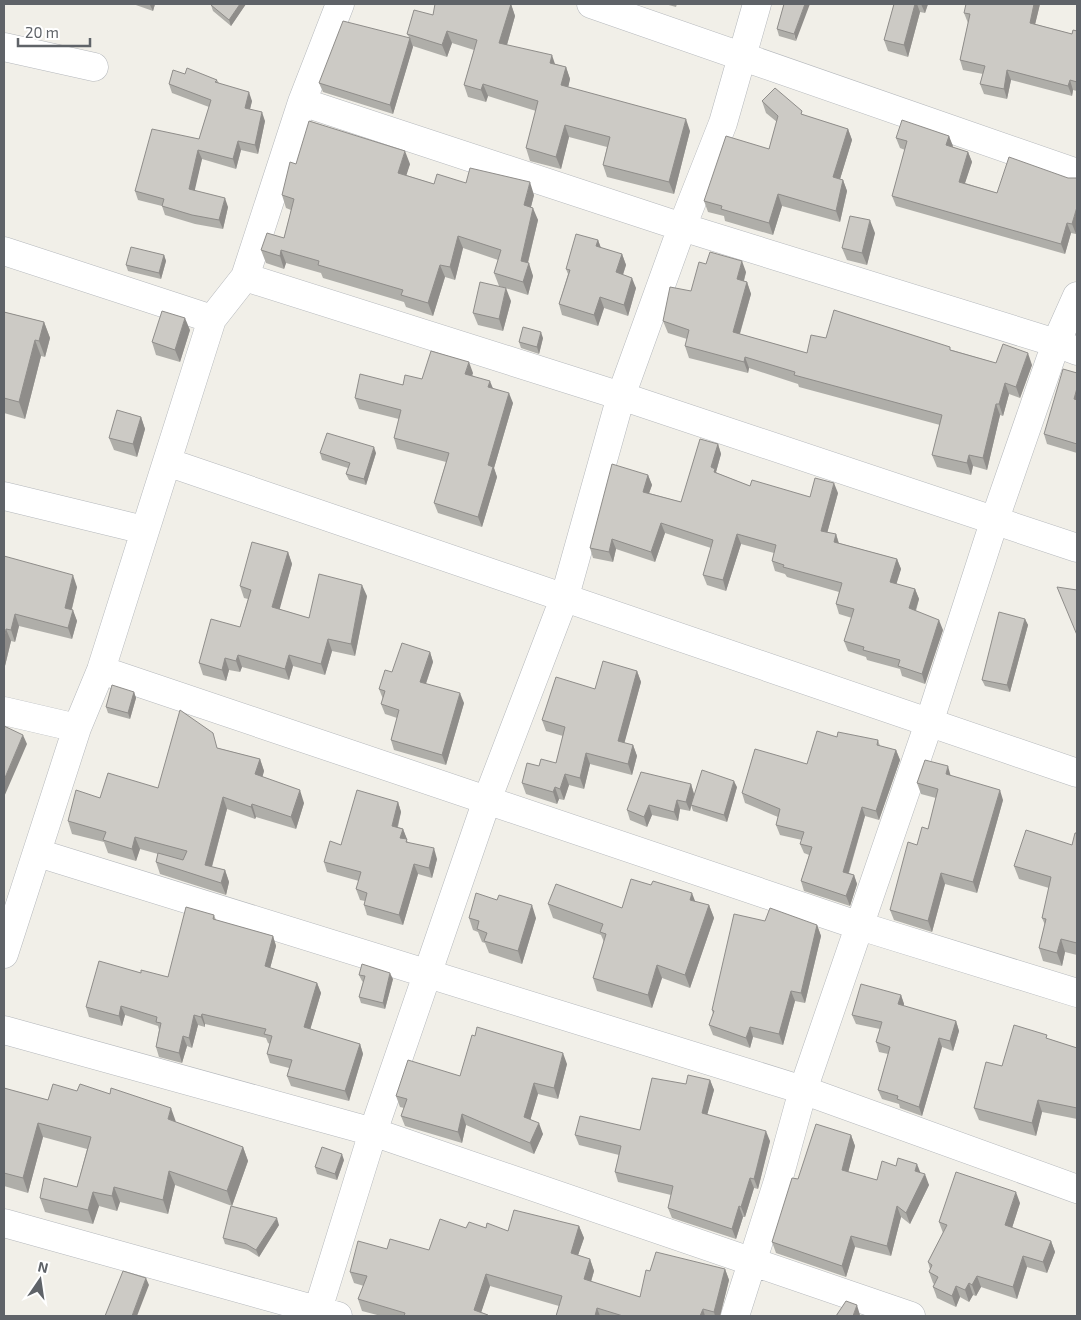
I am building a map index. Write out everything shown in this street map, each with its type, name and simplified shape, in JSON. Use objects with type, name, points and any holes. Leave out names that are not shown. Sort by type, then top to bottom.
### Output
[{"type":"street","points":[[4,954],[10,907],[38,853],[77,728],[101,670],[212,319],[245,277],[302,102],[340,4]]},
{"type":"street","points":[[591,4],[1077,173]]},
{"type":"street","points":[[4,1223],[324,1314],[372,1132],[487,800],[565,596],[621,396],[682,227],[723,123],[756,4]]},
{"type":"street","points":[[4,47],[94,67]]},
{"type":"street","points":[[302,102],[682,227],[1067,347]]},
{"type":"street","points":[[4,252],[212,319]]},
{"type":"street","points":[[245,277],[621,396],[995,519],[1077,548]]},
{"type":"street","points":[[735,1316],[753,1262],[803,1090],[929,723],[995,519],[1067,347],[1077,296]]},
{"type":"street","points":[[166,462],[565,596],[1077,773]]},
{"type":"street","points":[[4,496],[144,530]]},
{"type":"street","points":[[101,670],[860,926],[1077,993]]},
{"type":"street","points":[[4,711],[77,728]]},
{"type":"street","points":[[38,853],[803,1090],[1077,1189]]},
{"type":"street","points":[[4,1030],[372,1132],[911,1316]]},
{"type":"building","points":[[212,4],[240,4],[229,20]]},
{"type":"building","points":[[435,4],[511,4],[499,43],[552,55],[550,63],[566,67],[561,85],[686,119],[669,182],[603,165],[610,137],[565,125],[556,157],[526,148],[538,101],[483,84],[481,90],[464,85],[477,40],[447,31],[442,45],[407,34],[414,10],[433,15]]},
{"type":"building","points":[[784,4],[805,4],[794,34],[777,29]]},
{"type":"building","points":[[894,4],[915,4],[904,45],[884,40]]},
{"type":"building","points":[[966,4],[1034,4],[1030,23],[1072,34],[1073,30],[1077,31],[1077,82],[1070,80],[1068,86],[1007,70],[1004,89],[980,84],[985,66],[960,60],[970,14],[964,13]]},
{"type":"building","points":[[343,21],[410,38],[390,105],[319,83]]},
{"type":"building","points":[[187,68],[217,80],[215,82],[249,92],[245,108],[262,112],[255,145],[238,141],[233,159],[198,150],[189,189],[225,198],[219,220],[192,215],[162,206],[164,199],[135,191],[152,129],[199,139],[211,100],[169,84],[173,70],[185,74]]},
{"type":"building","points":[[775,88],[802,111],[801,114],[848,129],[833,177],[843,180],[836,211],[778,194],[769,223],[721,209],[722,206],[704,201],[726,136],[769,149],[778,116],[762,101]]},
{"type":"building","points":[[902,120],[949,136],[946,145],[968,152],[959,182],[997,193],[1009,157],[1068,178],[1077,178],[1077,207],[1072,224],[1067,223],[1061,244],[892,196],[907,141],[896,138]]},
{"type":"building","points":[[309,121],[405,151],[398,173],[434,184],[437,174],[466,183],[470,168],[530,182],[524,205],[533,208],[521,261],[529,263],[523,282],[494,273],[501,250],[458,236],[450,267],[440,265],[428,303],[401,295],[403,290],[318,265],[319,261],[281,250],[280,256],[261,250],[267,233],[284,238],[294,199],[282,195],[290,162],[296,164]]},
{"type":"building","points":[[850,216],[870,220],[862,253],[842,248]]},
{"type":"building","points":[[576,234],[598,240],[596,246],[622,254],[616,272],[632,278],[624,305],[600,297],[594,315],[559,304],[570,270],[566,269]]},
{"type":"building","points":[[131,247],[164,255],[159,273],[126,265]]},
{"type":"building","points":[[710,252],[742,261],[737,279],[747,282],[733,332],[807,353],[811,335],[826,338],[834,310],[950,347],[950,350],[996,363],[1003,344],[1028,353],[1016,387],[1005,383],[999,404],[996,404],[983,458],[969,455],[967,463],[932,455],[942,415],[794,375],[795,372],[745,357],[744,362],[685,346],[689,330],[663,321],[670,287],[691,291],[699,262],[706,264]]},
{"type":"building","points":[[480,282],[506,288],[499,319],[473,313]]},
{"type":"building","points":[[162,311],[185,318],[175,350],[152,342]]},
{"type":"building","points":[[4,312],[44,322],[39,341],[35,340],[19,402],[4,398]]},
{"type":"building","points":[[523,327],[541,332],[537,347],[519,342]]},
{"type":"building","points":[[431,351],[469,362],[465,374],[490,381],[488,387],[509,393],[488,465],[493,467],[478,517],[434,503],[449,453],[394,438],[401,410],[355,398],[360,374],[403,385],[405,375],[422,379]]},
{"type":"building","points":[[1063,369],[1077,373],[1077,388],[1074,399],[1077,400],[1077,444],[1044,434]]},
{"type":"building","points":[[117,410],[141,417],[133,444],[109,438]]},
{"type":"building","points":[[327,433],[374,447],[364,479],[346,474],[350,463],[320,453]]},
{"type":"building","points":[[700,439],[718,444],[711,467],[715,469],[714,472],[750,486],[752,480],[810,497],[815,478],[834,483],[821,531],[836,534],[834,542],[897,559],[890,582],[915,589],[909,608],[939,620],[922,674],[898,666],[900,660],[863,650],[864,647],[844,641],[854,609],[836,604],[842,583],[783,567],[784,565],[772,561],[776,545],[737,534],[723,580],[703,575],[713,540],[661,523],[651,552],[612,539],[609,552],[590,548],[612,464],[648,475],[643,492],[681,502]]},
{"type":"building","points":[[252,542],[288,552],[272,607],[309,618],[319,574],[362,585],[351,644],[328,639],[321,664],[289,655],[285,669],[238,655],[236,661],[225,658],[222,670],[199,663],[211,619],[240,627],[251,590],[240,586]]},
{"type":"building","points":[[4,556],[73,575],[65,608],[73,610],[68,628],[15,614],[11,630],[6,629],[4,640]]},
{"type":"building","points":[[1057,587],[1077,590],[1077,635]]},
{"type":"building","points":[[999,612],[1025,619],[1007,685],[982,680]]},
{"type":"building","points":[[402,643],[430,652],[420,682],[460,693],[442,755],[391,740],[399,710],[381,704],[385,691],[379,689],[385,670],[392,672]]},
{"type":"building","points":[[603,661],[637,671],[618,741],[633,745],[628,764],[586,753],[580,778],[565,774],[560,789],[555,787],[553,792],[522,783],[527,763],[539,766],[541,759],[556,763],[565,727],[542,720],[556,677],[595,689]]},
{"type":"building","points":[[112,685],[134,692],[128,713],[106,707]]},
{"type":"building","points":[[180,710],[213,733],[217,748],[260,759],[255,774],[300,790],[291,817],[252,804],[251,807],[223,797],[205,865],[225,870],[221,883],[156,862],[158,853],[183,860],[187,851],[135,837],[132,849],[103,840],[106,832],[68,821],[76,790],[100,798],[108,773],[158,788]]},
{"type":"building","points":[[4,726],[23,735],[4,780]]},
{"type":"building","points":[[817,731],[837,737],[838,732],[878,740],[877,745],[896,750],[876,811],[862,807],[843,872],[854,875],[846,896],[801,881],[812,847],[800,844],[804,832],[776,825],[780,809],[742,793],[755,749],[807,764]]},
{"type":"building","points":[[925,760],[948,766],[946,774],[1000,790],[973,882],[941,873],[928,921],[890,910],[908,842],[917,845],[922,827],[928,829],[938,789],[917,783]]},
{"type":"building","points":[[702,770],[734,781],[724,815],[691,805]]},
{"type":"building","points":[[641,772],[691,784],[686,802],[677,800],[674,812],[649,805],[644,817],[627,810]]},
{"type":"building","points":[[357,790],[398,802],[392,826],[403,829],[400,838],[407,839],[406,842],[434,848],[429,868],[414,864],[399,915],[364,905],[367,893],[356,889],[361,872],[324,862],[330,841],[341,845]]},
{"type":"building","points":[[1026,830],[1072,845],[1075,833],[1077,833],[1077,943],[1061,939],[1057,953],[1039,948],[1046,919],[1042,918],[1051,877],[1014,866]]},
{"type":"building","points":[[631,879],[651,885],[653,881],[692,893],[690,900],[709,905],[685,975],[657,965],[648,995],[593,978],[606,934],[600,932],[603,924],[548,904],[556,884],[622,908]]},
{"type":"building","points":[[476,893],[497,900],[499,895],[532,905],[518,951],[484,941],[487,933],[477,929],[479,921],[469,918]]},
{"type":"building","points":[[186,907],[214,915],[213,919],[273,936],[265,966],[317,983],[304,1027],[360,1044],[345,1091],[287,1076],[292,1060],[267,1054],[272,1036],[264,1034],[266,1029],[202,1014],[201,1017],[194,1015],[189,1038],[183,1036],[179,1053],[156,1047],[161,1023],[156,1022],[157,1017],[121,1006],[119,1016],[86,1007],[99,961],[141,973],[141,970],[168,977]]},
{"type":"building","points":[[770,908],[817,925],[801,993],[791,991],[779,1034],[750,1027],[746,1038],[709,1025],[714,1011],[712,1010],[734,914],[765,921]]},
{"type":"building","points":[[362,964],[390,973],[383,1003],[359,997],[365,976],[359,975]]},
{"type":"building","points":[[861,984],[901,995],[898,1004],[956,1021],[950,1041],[939,1038],[919,1107],[897,1099],[898,1096],[878,1090],[890,1047],[876,1042],[882,1022],[852,1015]]},
{"type":"building","points":[[1014,1025],[1047,1035],[1046,1038],[1077,1048],[1077,1108],[1038,1100],[1032,1123],[974,1108],[986,1062],[1002,1066]]},
{"type":"building","points":[[477,1027],[563,1053],[554,1088],[534,1083],[524,1117],[539,1123],[530,1143],[462,1114],[458,1132],[401,1116],[407,1099],[396,1096],[408,1060],[460,1076],[472,1035],[475,1036]]},
{"type":"building","points":[[688,1075],[710,1080],[702,1113],[766,1131],[754,1179],[750,1178],[732,1229],[668,1208],[673,1186],[615,1172],[621,1146],[575,1135],[580,1116],[640,1130],[652,1078],[686,1084]]},
{"type":"building","points":[[53,1084],[77,1091],[80,1084],[110,1094],[111,1088],[171,1108],[168,1119],[243,1147],[227,1191],[169,1171],[163,1200],[114,1187],[112,1196],[93,1192],[88,1210],[40,1198],[44,1178],[77,1187],[91,1137],[38,1123],[23,1178],[4,1173],[4,1088],[48,1100]]},
{"type":"building","points":[[816,1124],[851,1135],[842,1170],[877,1180],[882,1161],[896,1166],[898,1158],[917,1164],[915,1171],[925,1174],[906,1213],[897,1206],[887,1246],[851,1236],[842,1266],[772,1242],[792,1178],[798,1179]]},
{"type":"building","points":[[322,1147],[342,1154],[335,1174],[315,1167]]},
{"type":"building","points":[[956,1172],[1016,1192],[1005,1225],[1051,1241],[1043,1262],[1023,1256],[1013,1287],[977,1276],[972,1285],[969,1283],[965,1290],[956,1286],[952,1296],[933,1287],[938,1277],[929,1272],[932,1265],[928,1262],[947,1225],[939,1222]]},
{"type":"building","points":[[231,1206],[277,1218],[256,1250],[246,1244],[223,1238]]},
{"type":"building","points":[[514,1210],[579,1226],[571,1253],[590,1259],[584,1279],[640,1297],[646,1270],[650,1271],[656,1252],[725,1269],[714,1312],[703,1309],[700,1316],[623,1316],[597,1308],[595,1316],[556,1316],[562,1296],[486,1274],[474,1310],[487,1316],[404,1316],[405,1313],[358,1299],[367,1276],[350,1272],[358,1241],[387,1249],[390,1239],[429,1250],[440,1219],[466,1228],[469,1222],[486,1228],[487,1223],[508,1231]]},
{"type":"building","points":[[123,1271],[146,1278],[132,1316],[105,1316]]},
{"type":"building","points":[[846,1301],[857,1305],[853,1316],[836,1316]]}]
